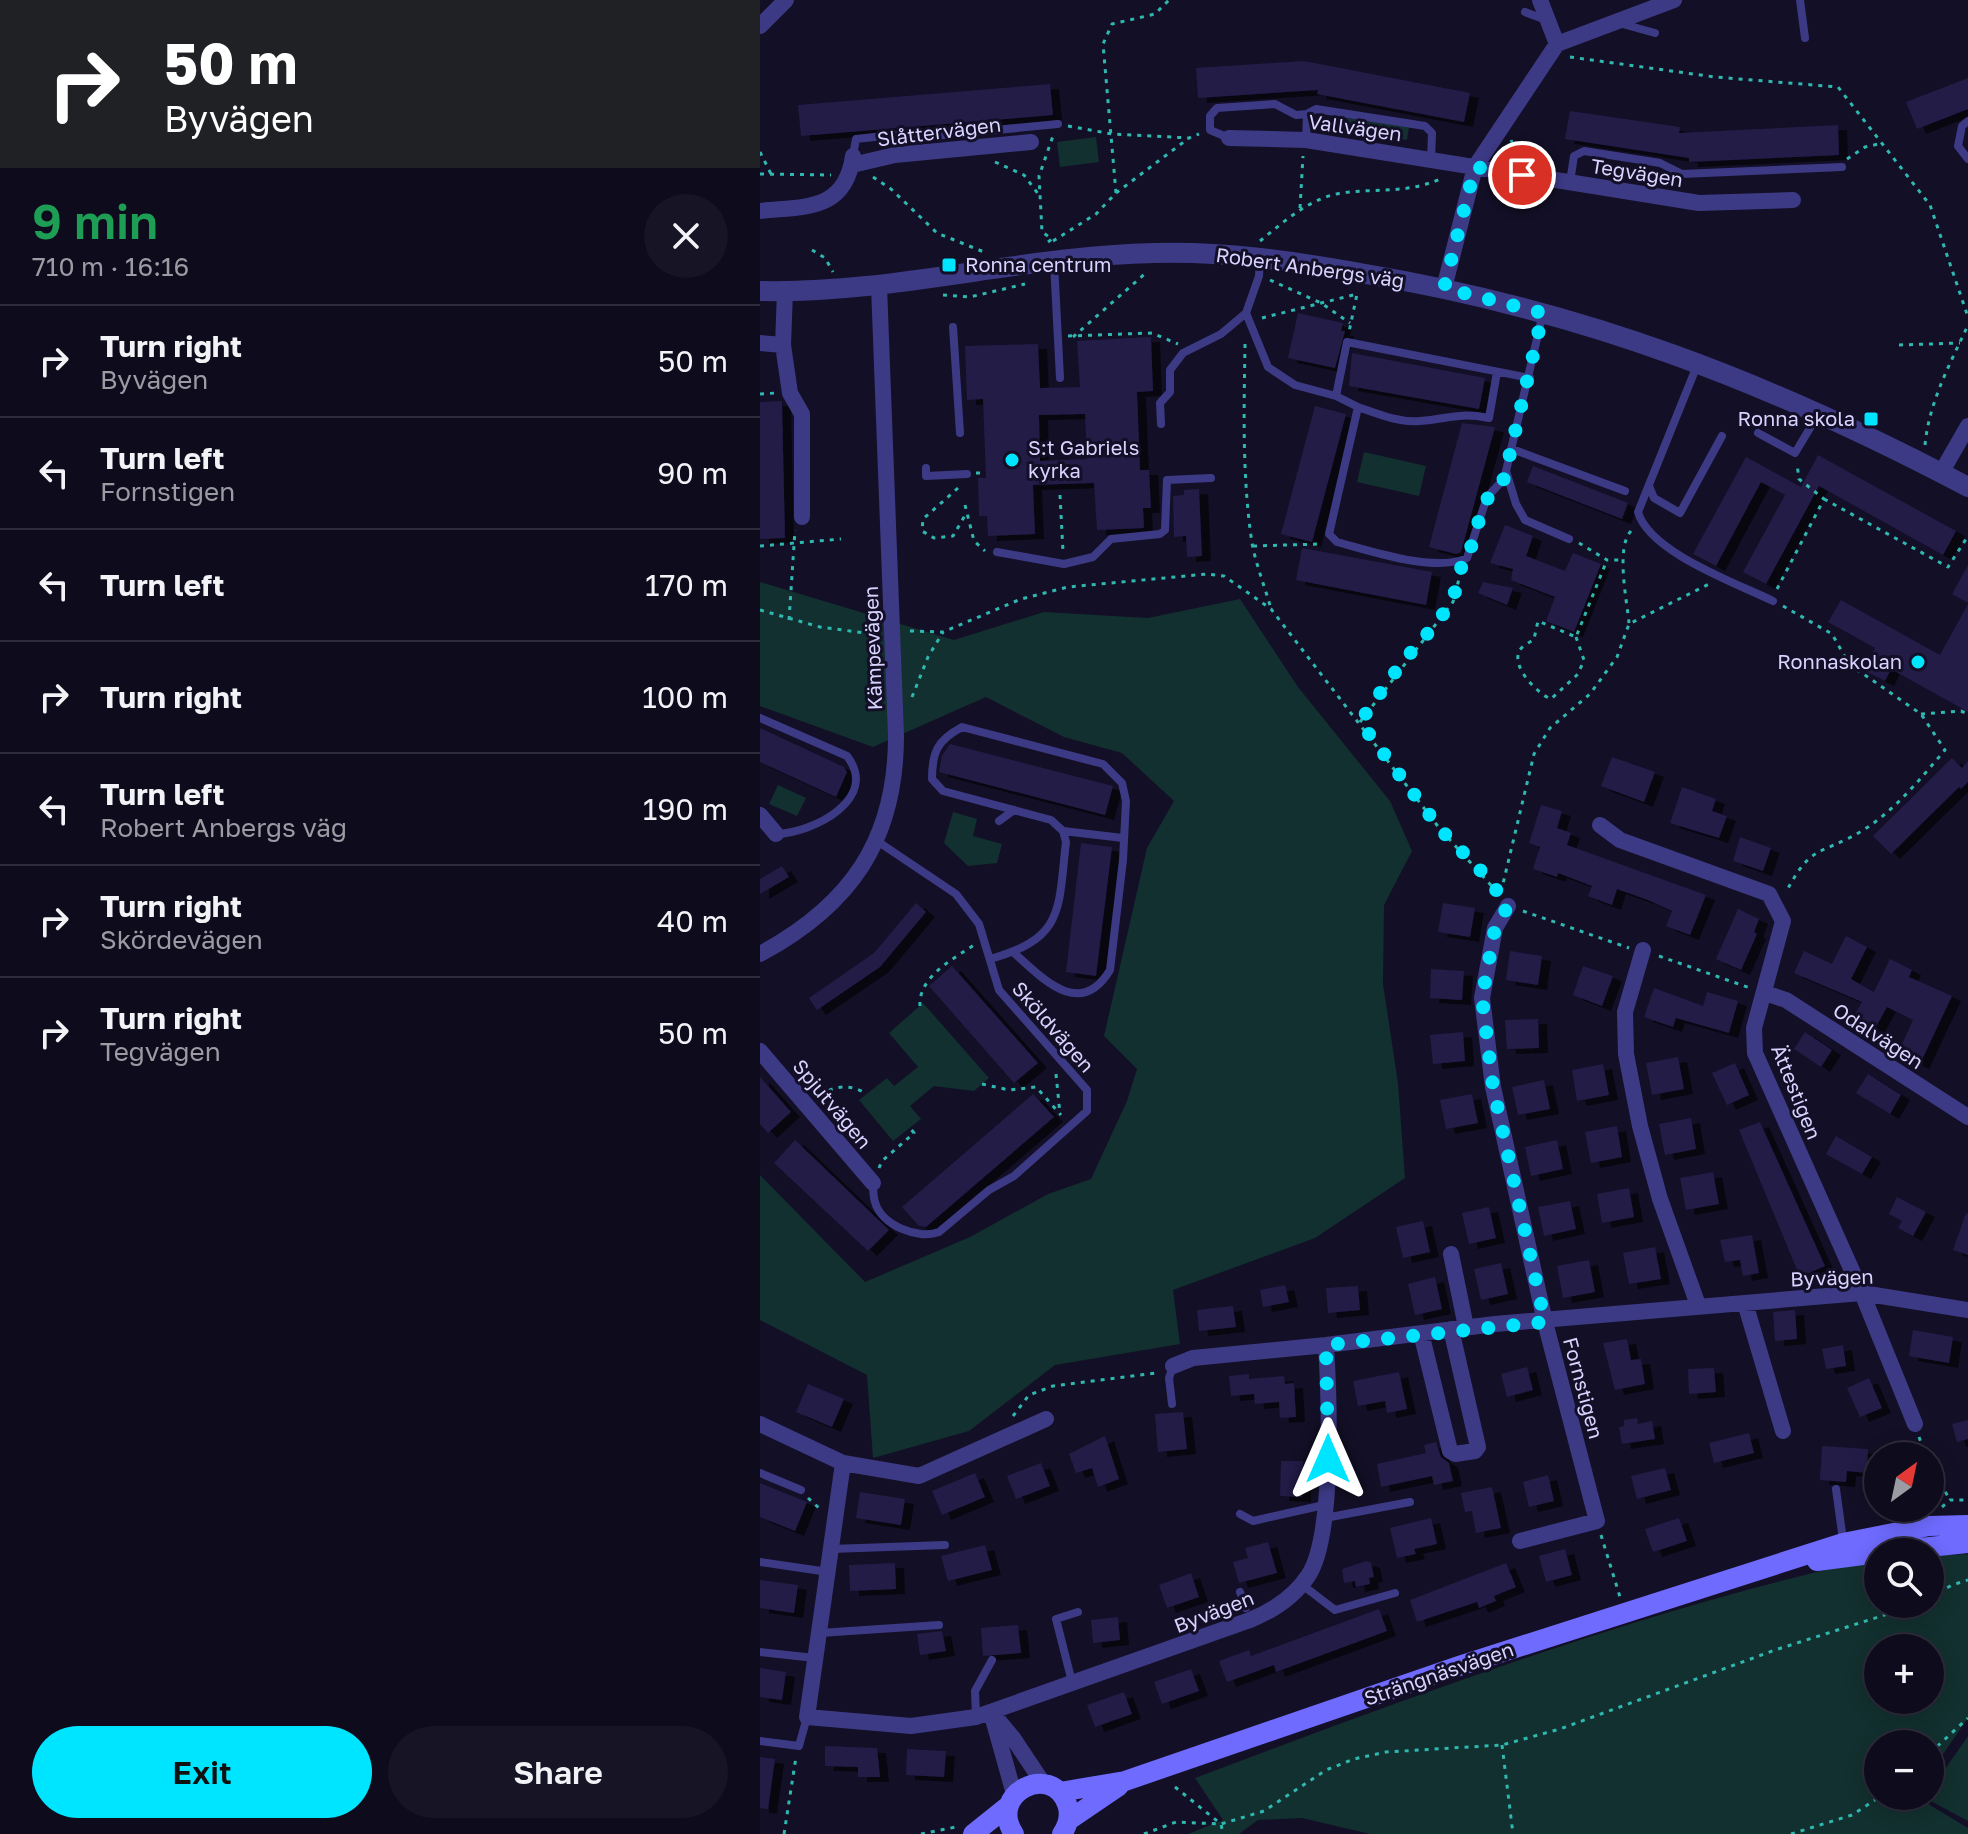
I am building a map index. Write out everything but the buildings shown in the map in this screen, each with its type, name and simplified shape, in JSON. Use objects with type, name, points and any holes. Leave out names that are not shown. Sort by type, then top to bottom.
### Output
[{"type":"main road","name":"Strängnäsvägen","points":[[1011,1800],[1022,1787],[1125,1781],[1459,1666],[1754,1572],[1929,1526],[1968,1525]]},
{"type":"main road","name":"Strängnäsvägen","points":[[1944,1545],[1968,1543]]},
{"type":"main road","name":"Strängnäsvägen","points":[[1844,1550],[1864,1551]]},
{"type":"main road","name":"Strängnäsvägen","points":[[1065,1827],[1125,1781]]},
{"type":"main road","points":[[1052,1787],[1069,1810],[1065,1827]]},
{"type":"main road","points":[[973,1834],[1011,1800]]},
{"type":"main road","points":[[1011,1800],[1008,1823],[1014,1834]]},
{"type":"street","points":[[760,26],[786,0]]},
{"type":"street","points":[[1540,0],[1551,21],[1554,49]]},
{"type":"street","points":[[1444,288],[1467,165],[1501,128],[1554,49],[1674,0]]},
{"type":"street","name":"Slåttervägen","points":[[760,211],[823,204],[845,185],[852,160],[972,147],[1031,134]]},
{"type":"street","name":"Vallvägen","points":[[1229,138],[1306,140],[1467,165]]},
{"type":"street","name":"Tegvägen","points":[[1467,165],[1699,203],[1793,200]]},
{"type":"street","name":"Robert Anbergs väg","points":[[760,291],[879,286],[1048,253],[1152,253],[1444,288],[1646,342],[1699,362],[1820,412],[1968,487]]},
{"type":"street","name":"Kämpevägen","points":[[760,954],[791,937],[827,908],[855,876],[877,841],[890,803],[896,736],[879,286]]},
{"type":"street","points":[[785,291],[783,345],[790,393],[802,414],[802,517]]},
{"type":"street","points":[[760,343],[783,345]]},
{"type":"street","points":[[1932,469],[1968,426]]},
{"type":"street","points":[[760,815],[776,834]]},
{"type":"street","points":[[1600,825],[1620,840],[1769,894],[1777,909]]},
{"type":"street","name":"Fornstigen","points":[[1508,906],[1495,928],[1482,998],[1493,1087],[1545,1322],[1597,1521]]},
{"type":"street","name":"Ättestigen","points":[[1777,909],[1783,921],[1754,1028],[1755,1053],[1862,1293],[1915,1424]]},
{"type":"street","points":[[1643,950],[1625,1012],[1626,1054],[1640,1126],[1660,1199],[1698,1305]]},
{"type":"street","name":"Odalvägen","points":[[1765,993],[1786,1000],[1968,1117]]},
{"type":"street","name":"Spjutvägen","points":[[760,1051],[873,1183]]},
{"type":"street","points":[[1421,1333],[1450,1451],[1455,1454],[1475,1451],[1478,1447],[1458,1328],[1451,1254]]},
{"type":"street","name":"Byvägen","points":[[1173,1366],[1193,1358],[1458,1328],[1862,1293],[1968,1310]]},
{"type":"street","points":[[1745,1303],[1783,1431]]},
{"type":"street","name":"Byvägen","points":[[807,1717],[911,1726],[984,1715],[1248,1613],[1276,1609],[1309,1575],[1324,1512],[1326,1345]]},
{"type":"street","points":[[760,1424],[843,1463],[919,1476],[1046,1419]]},
{"type":"street","points":[[807,1717],[843,1463]]},
{"type":"street","points":[[1520,1541],[1597,1521]]},
{"type":"street","points":[[984,1715],[1052,1787]]},
{"type":"street","points":[[984,1715],[1011,1800]]},
{"type":"lane","points":[[1800,0],[1805,38]]},
{"type":"lane","points":[[1525,12],[1551,21]]},
{"type":"lane","points":[[1618,22],[1655,33]]},
{"type":"lane","points":[[1229,138],[1210,130],[1210,116],[1217,108],[1275,104],[1296,115],[1316,109],[1425,126],[1432,133],[1431,160]]},
{"type":"lane","points":[[1306,140],[1307,114]]},
{"type":"lane","points":[[1968,121],[1962,126],[1958,146],[1968,159]]},
{"type":"lane","points":[[852,160],[856,139],[1031,134],[1058,124]]},
{"type":"lane","points":[[1570,183],[1574,156],[1584,151],[1660,163],[1682,174],[1842,167]]},
{"type":"lane","points":[[1048,253],[1060,378]]},
{"type":"lane","points":[[1253,263],[1246,313],[1268,367],[1295,385],[1336,396],[1393,419],[1420,421],[1461,413],[1489,418],[1497,372]]},
{"type":"lane","points":[[1161,424],[1160,403],[1170,392],[1170,370],[1188,350],[1221,334],[1246,313]]},
{"type":"lane","points":[[1358,407],[1329,534],[1337,542],[1438,564],[1462,561],[1467,558],[1473,545],[1487,497],[1504,479],[1543,313]]},
{"type":"lane","points":[[953,327],[960,433]]},
{"type":"lane","points":[[1336,396],[1347,342],[1530,378]]},
{"type":"lane","points":[[1699,362],[1638,512],[1641,522],[1660,543],[1773,601]]},
{"type":"lane","points":[[1758,433],[1795,453],[1820,412]]},
{"type":"lane","points":[[1649,485],[1654,498],[1680,513],[1722,436]]},
{"type":"lane","points":[[1512,449],[1625,491]]},
{"type":"lane","points":[[926,468],[926,476],[969,477]]},
{"type":"lane","points":[[1506,471],[1516,504],[1525,520],[1569,539]]},
{"type":"lane","points":[[997,552],[1064,564],[1093,557],[1111,539],[1160,534],[1165,530],[1167,480],[1211,478]]},
{"type":"lane","points":[[760,718],[847,756],[856,768],[857,785],[847,803],[826,820],[791,834],[776,834]]},
{"type":"lane","points":[[990,959],[1040,939],[1057,911],[1066,842],[1063,831],[1051,820],[943,791],[932,779],[932,758],[941,738],[962,727],[1103,764],[1122,783],[1126,801],[1110,970],[1101,985],[1082,993],[1056,990],[1013,952]]},
{"type":"lane","points":[[999,821],[1014,810]]},
{"type":"lane","points":[[1063,831],[1123,838]]},
{"type":"lane","name":"Sköldvägen","points":[[873,1183],[875,1205],[899,1229],[929,1236],[939,1232],[989,1190],[1014,1176],[1087,1111],[1087,1090],[999,990],[979,924],[956,894],[877,841]]},
{"type":"lane","points":[[1172,1404],[1169,1378],[1173,1366]]},
{"type":"lane","points":[[760,1473],[801,1490]]},
{"type":"lane","points":[[1836,1489],[1844,1550]]},
{"type":"lane","points":[[1240,1514],[1253,1521],[1410,1502]]},
{"type":"lane","points":[[831,1549],[945,1545]]},
{"type":"lane","points":[[760,1562],[828,1572]]},
{"type":"lane","points":[[1301,1584],[1335,1610],[1395,1593]]},
{"type":"lane","points":[[1212,1616],[1248,1613],[1240,1592]]},
{"type":"lane","points":[[1072,1682],[1056,1619],[1078,1612]]},
{"type":"lane","points":[[819,1633],[939,1625]]},
{"type":"lane","points":[[760,1652],[815,1659]]},
{"type":"lane","points":[[984,1715],[975,1691],[992,1660]]},
{"type":"lane","points":[[760,1741],[799,1746],[807,1717]]},
{"type":"path","points":[[1116,193],[1103,44],[1112,24],[1155,14],[1169,0]]},
{"type":"path","points":[[1554,49],[1715,77],[1838,87],[1930,205],[1968,317]]},
{"type":"path","points":[[1052,239],[1042,232],[1039,176],[1058,124],[1112,134],[1189,138]]},
{"type":"path","points":[[1501,128],[1517,146],[1522,175]]},
{"type":"path","points":[[1048,253],[1052,239],[1096,214],[1116,193],[1189,138],[1210,130]]},
{"type":"path","points":[[1300,208],[1306,140]]},
{"type":"path","points":[[1842,167],[1850,156],[1865,147],[1883,143]]},
{"type":"path","points":[[972,147],[977,154],[1024,175],[1040,196]]},
{"type":"path","points":[[760,152],[771,174]]},
{"type":"path","points":[[760,174],[832,175],[852,160],[891,189],[937,233],[984,252]]},
{"type":"path","points":[[1350,323],[1253,263],[1300,208],[1340,193],[1404,191],[1438,181],[1467,165]]},
{"type":"path","points":[[1048,253],[1052,239]]},
{"type":"path","points":[[812,250],[825,258],[837,289]]},
{"type":"path","points":[[970,254],[996,252]]},
{"type":"path","points":[[1073,337],[1153,266],[1152,253]]},
{"type":"path","points":[[940,294],[970,297],[1016,289],[1026,283]]},
{"type":"path","points":[[1246,313],[1260,318],[1357,294],[1347,342]]},
{"type":"path","points":[[1932,469],[1927,424],[1940,383],[1968,325]]},
{"type":"path","points":[[1058,334],[1073,337],[1152,333],[1188,350]]},
{"type":"path","points":[[1245,343],[1244,445],[1253,546],[1271,609]]},
{"type":"path","points":[[1899,345],[1960,343]]},
{"type":"path","points":[[1795,453],[1799,479],[1824,499],[1948,567],[1968,536]]},
{"type":"path","points":[[967,512],[953,536],[934,538],[922,531],[923,519],[969,477],[986,473]]},
{"type":"path","points":[[1060,495],[1068,587]]},
{"type":"path","points":[[1777,909],[1812,852],[1860,832],[1903,799],[1945,750],[1921,714],[1849,664],[1832,634],[1773,601],[1780,576],[1824,499]]},
{"type":"path","points":[[910,631],[943,632],[1021,599],[1068,587],[1207,574],[1224,576],[1271,609],[1440,829],[1500,896],[1534,754],[1550,728],[1599,682],[1617,657],[1629,624],[1622,560],[1627,534],[1641,522]]},
{"type":"path","points":[[760,546],[841,539]]},
{"type":"path","points":[[1569,539],[1607,560],[1622,560]]},
{"type":"path","points":[[1253,546],[1337,542]]},
{"type":"path","points":[[789,620],[791,558],[795,543]]},
{"type":"path","points":[[1576,637],[1538,621],[1534,639],[1520,649],[1517,657],[1523,672],[1540,694],[1551,699],[1578,674],[1584,660],[1576,637],[1607,560]]},
{"type":"path","points":[[1360,722],[1401,664],[1453,602],[1460,585],[1462,561]]},
{"type":"path","points":[[1629,624],[1724,577]]},
{"type":"path","points":[[760,610],[789,620],[873,634]]},
{"type":"path","points":[[896,736],[928,657],[943,632]]},
{"type":"path","points":[[1921,714],[1961,711],[1968,714]]},
{"type":"path","points":[[920,1006],[919,995],[925,984],[945,965],[984,938]]},
{"type":"path","points":[[1054,1054],[1063,1134]]},
{"type":"path","points":[[982,1084],[1009,1090],[1036,1087],[1061,1115]]},
{"type":"path","points":[[806,1103],[834,1087],[855,1087],[867,1094]]},
{"type":"path","points":[[873,1183],[882,1161],[914,1133],[910,1128]]},
{"type":"path","points":[[999,1440],[1029,1395],[1053,1386],[1153,1375],[1173,1366]]},
{"type":"path","points":[[801,1490],[816,1507],[835,1514]]},
{"type":"path","points":[[1944,1490],[1950,1500]]},
{"type":"path","points":[[1597,1521],[1621,1601]]},
{"type":"path","points":[[1944,1590],[1968,1580]]},
{"type":"path","points":[[1144,1834],[1176,1822],[1221,1824],[1264,1811],[1326,1770],[1354,1759],[1386,1752],[1502,1745],[1878,1618]]},
{"type":"path","points":[[1944,1740],[1968,1718]]},
{"type":"path","points":[[1502,1745],[1513,1834]]},
{"type":"path","points":[[784,1834],[791,1775],[799,1746]]},
{"type":"path","points":[[1175,1787],[1221,1824],[1223,1834]]},
{"type":"path","points":[[1791,1834],[1852,1815],[1864,1807]]},
{"type":"green space","points":[[1347,118],[1409,127],[1407,140],[1345,130]]},
{"type":"green space","points":[[1096,137],[1099,162],[1060,167],[1057,142]]},
{"type":"green space","points":[[1364,452],[1426,466],[1419,496],[1357,482]]},
{"type":"green space","points":[[760,582],[954,640],[1044,612],[1148,618],[1240,599],[1298,687],[1390,801],[1412,851],[1384,905],[1383,984],[1398,1083],[1405,1178],[1315,1238],[1173,1290],[1180,1344],[1055,1365],[969,1431],[873,1458],[867,1375],[760,1320],[760,1175],[865,1282],[970,1237],[1048,1194],[1091,1179],[1127,1101],[1137,1069],[1104,1036],[1147,848],[1174,801],[1122,753],[1064,737],[986,697],[873,747],[760,706]]},
{"type":"green space","points":[[778,785],[806,798],[797,816],[769,804]]},
{"type":"green space","points":[[953,812],[977,819],[973,836],[1002,844],[997,863],[968,866],[944,843]]},
{"type":"green space","points":[[923,1003],[989,1078],[974,1091],[934,1086],[910,1106],[921,1119],[893,1141],[859,1100],[887,1078],[894,1086],[918,1067],[889,1033]]},
{"type":"green space","points":[[1968,1554],[1968,1718],[1944,1753],[1944,1730],[1864,1730],[1864,1810],[1938,1810],[1968,1828],[1968,1834],[1370,1834],[1302,1818],[1258,1820],[1239,1834],[1188,1834],[1223,1820],[1195,1778],[1441,1687],[1606,1632],[1690,1606],[1864,1562],[1864,1618],[1944,1618],[1944,1555]]},
{"type":"green space","points":[[1968,1736],[1968,1821],[1944,1808],[1944,1771]]},
{"type":"place","name":"Ronna centrum","points":[[949,265]]},
{"type":"place","name":"Ronna skola","points":[[1871,419]]},
{"type":"place","name":"S:t Gabriels kyrka","points":[[1012,460]]},
{"type":"place","name":"Ronnaskolan","points":[[1918,662]]},
{"type":"route","points":[[1328,1459],[1326,1345],[1495,1324],[1545,1322],[1493,1087],[1482,998],[1495,928],[1508,906],[1485,875],[1440,829],[1360,722],[1401,664],[1453,602],[1460,585],[1462,561],[1467,558],[1473,545],[1487,497],[1493,487],[1504,479],[1543,313],[1444,288],[1475,167],[1522,175]]}]
